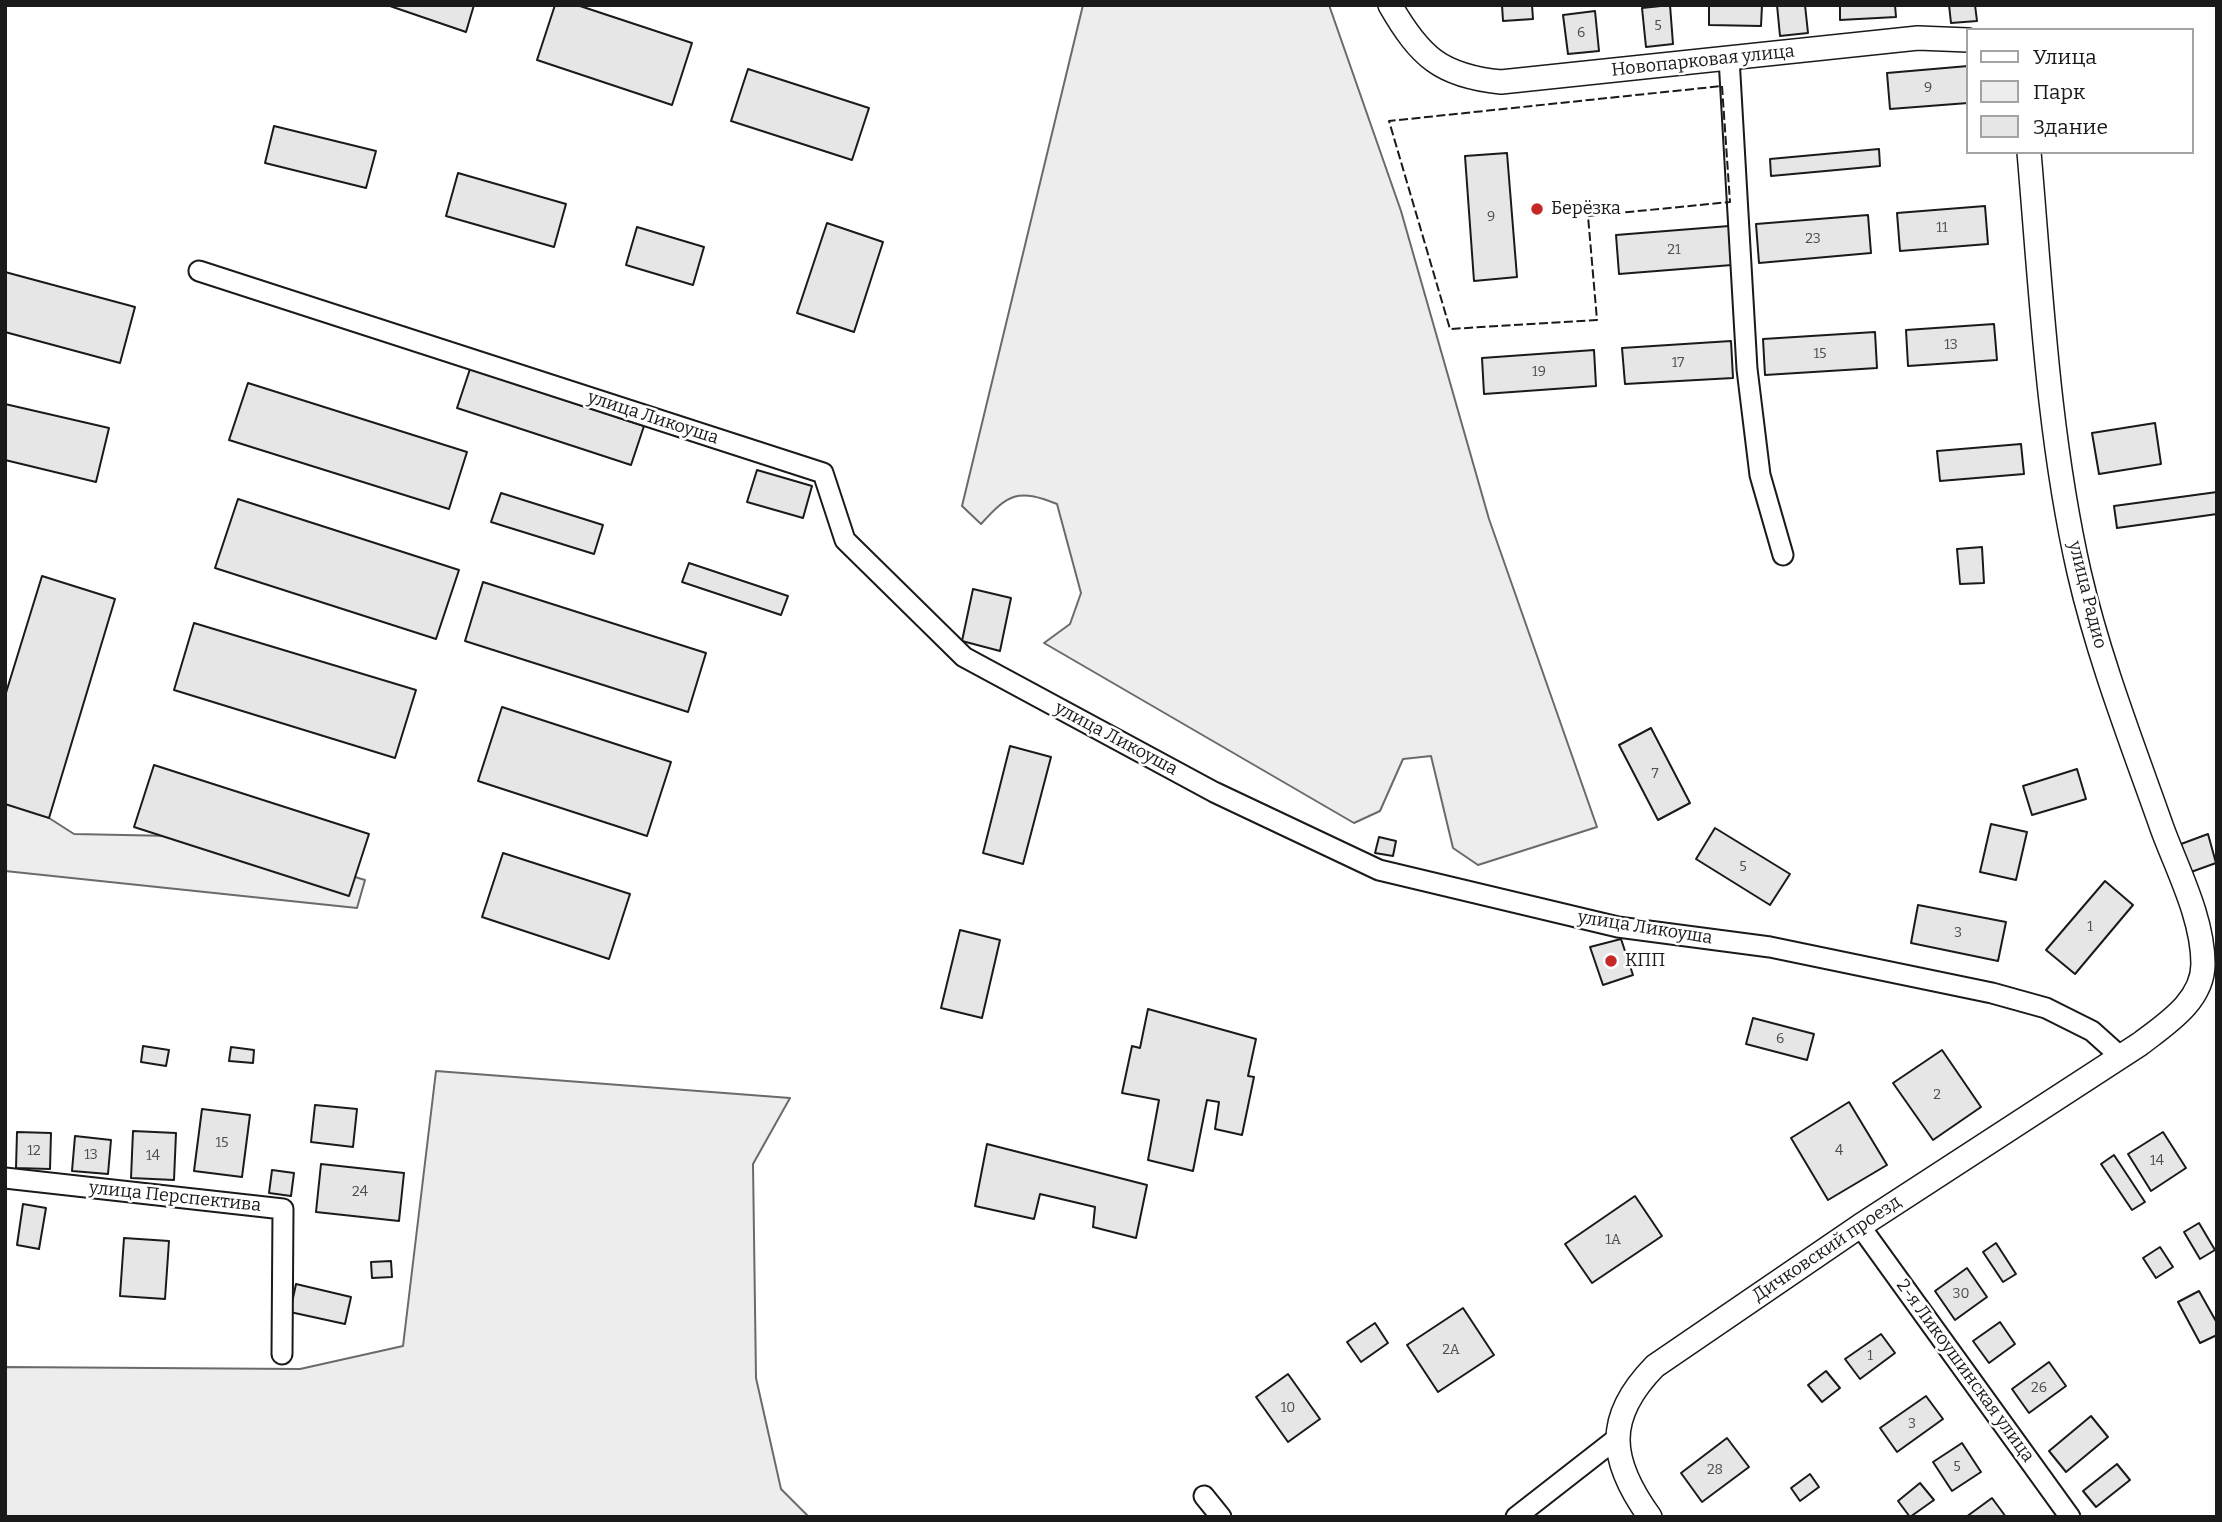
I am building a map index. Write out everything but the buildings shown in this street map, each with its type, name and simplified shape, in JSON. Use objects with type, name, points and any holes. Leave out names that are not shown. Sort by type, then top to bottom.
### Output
[{"type":"street","name":"Новопарковая улица","points":[[1390,5],[1420,51],[1439,67],[1474,79],[1501,82],[1918,38],[1966,40]]},
{"type":"street","points":[[1729,58],[1747,369],[1760,475],[1783,555]]},
{"type":"street","name":"улица Радио","points":[[2029,154],[2054,411],[2079,572],[2109,679],[2194,917],[2203,965],[2206,988],[2177,1016]]},
{"type":"street","name":"улица Ликоуша","points":[[199,271],[823,473],[845,540],[964,657],[1214,792],[1379,870],[1618,928],[1770,947],[1992,993],[2046,1008],[2081,1025],[2092,1031],[2121,1057]]},
{"type":"street","name":"Дичковский проезд","points":[[1616,1439],[1626,1405],[1636,1386],[1655,1366],[1860,1226],[2121,1057],[2177,1016]]},
{"type":"street","name":"улица Перспектива","points":[[5,1178],[283,1209],[282,1354]]},
{"type":"street","name":"2-я Ликоушинская улица","points":[[1860,1226],[2070,1517]]},
{"type":"street","points":[[1516,1517],[1616,1439],[1623,1473],[1650,1517]]},
{"type":"street","points":[[1204,1496],[1221,1517]]},
{"type":"green space","points":[[1083,5],[1329,5],[1401,211],[1489,519],[1597,827],[1478,865],[1453,848],[1431,756],[1403,759],[1380,811],[1354,823],[1044,643],[1070,624],[1081,593],[1057,504],[1032,496],[1014,497],[999,506],[981,524],[962,506]]},
{"type":"green space","points":[[5,777],[49,818],[74,834],[222,837],[365,880],[357,908],[5,871]]},
{"type":"green space","points":[[436,1071],[790,1098],[753,1164],[756,1378],[781,1489],[809,1517],[5,1517],[5,1367],[300,1369],[403,1346]]},
{"type":"fence","points":[[1722,86],[1730,202],[1588,216],[1597,320],[1450,329],[1389,121],[1722,86]]},
{"type":"place","name":"Берёзка","points":[[1537,209]]},
{"type":"place","name":"КПП","points":[[1611,961]]}]
